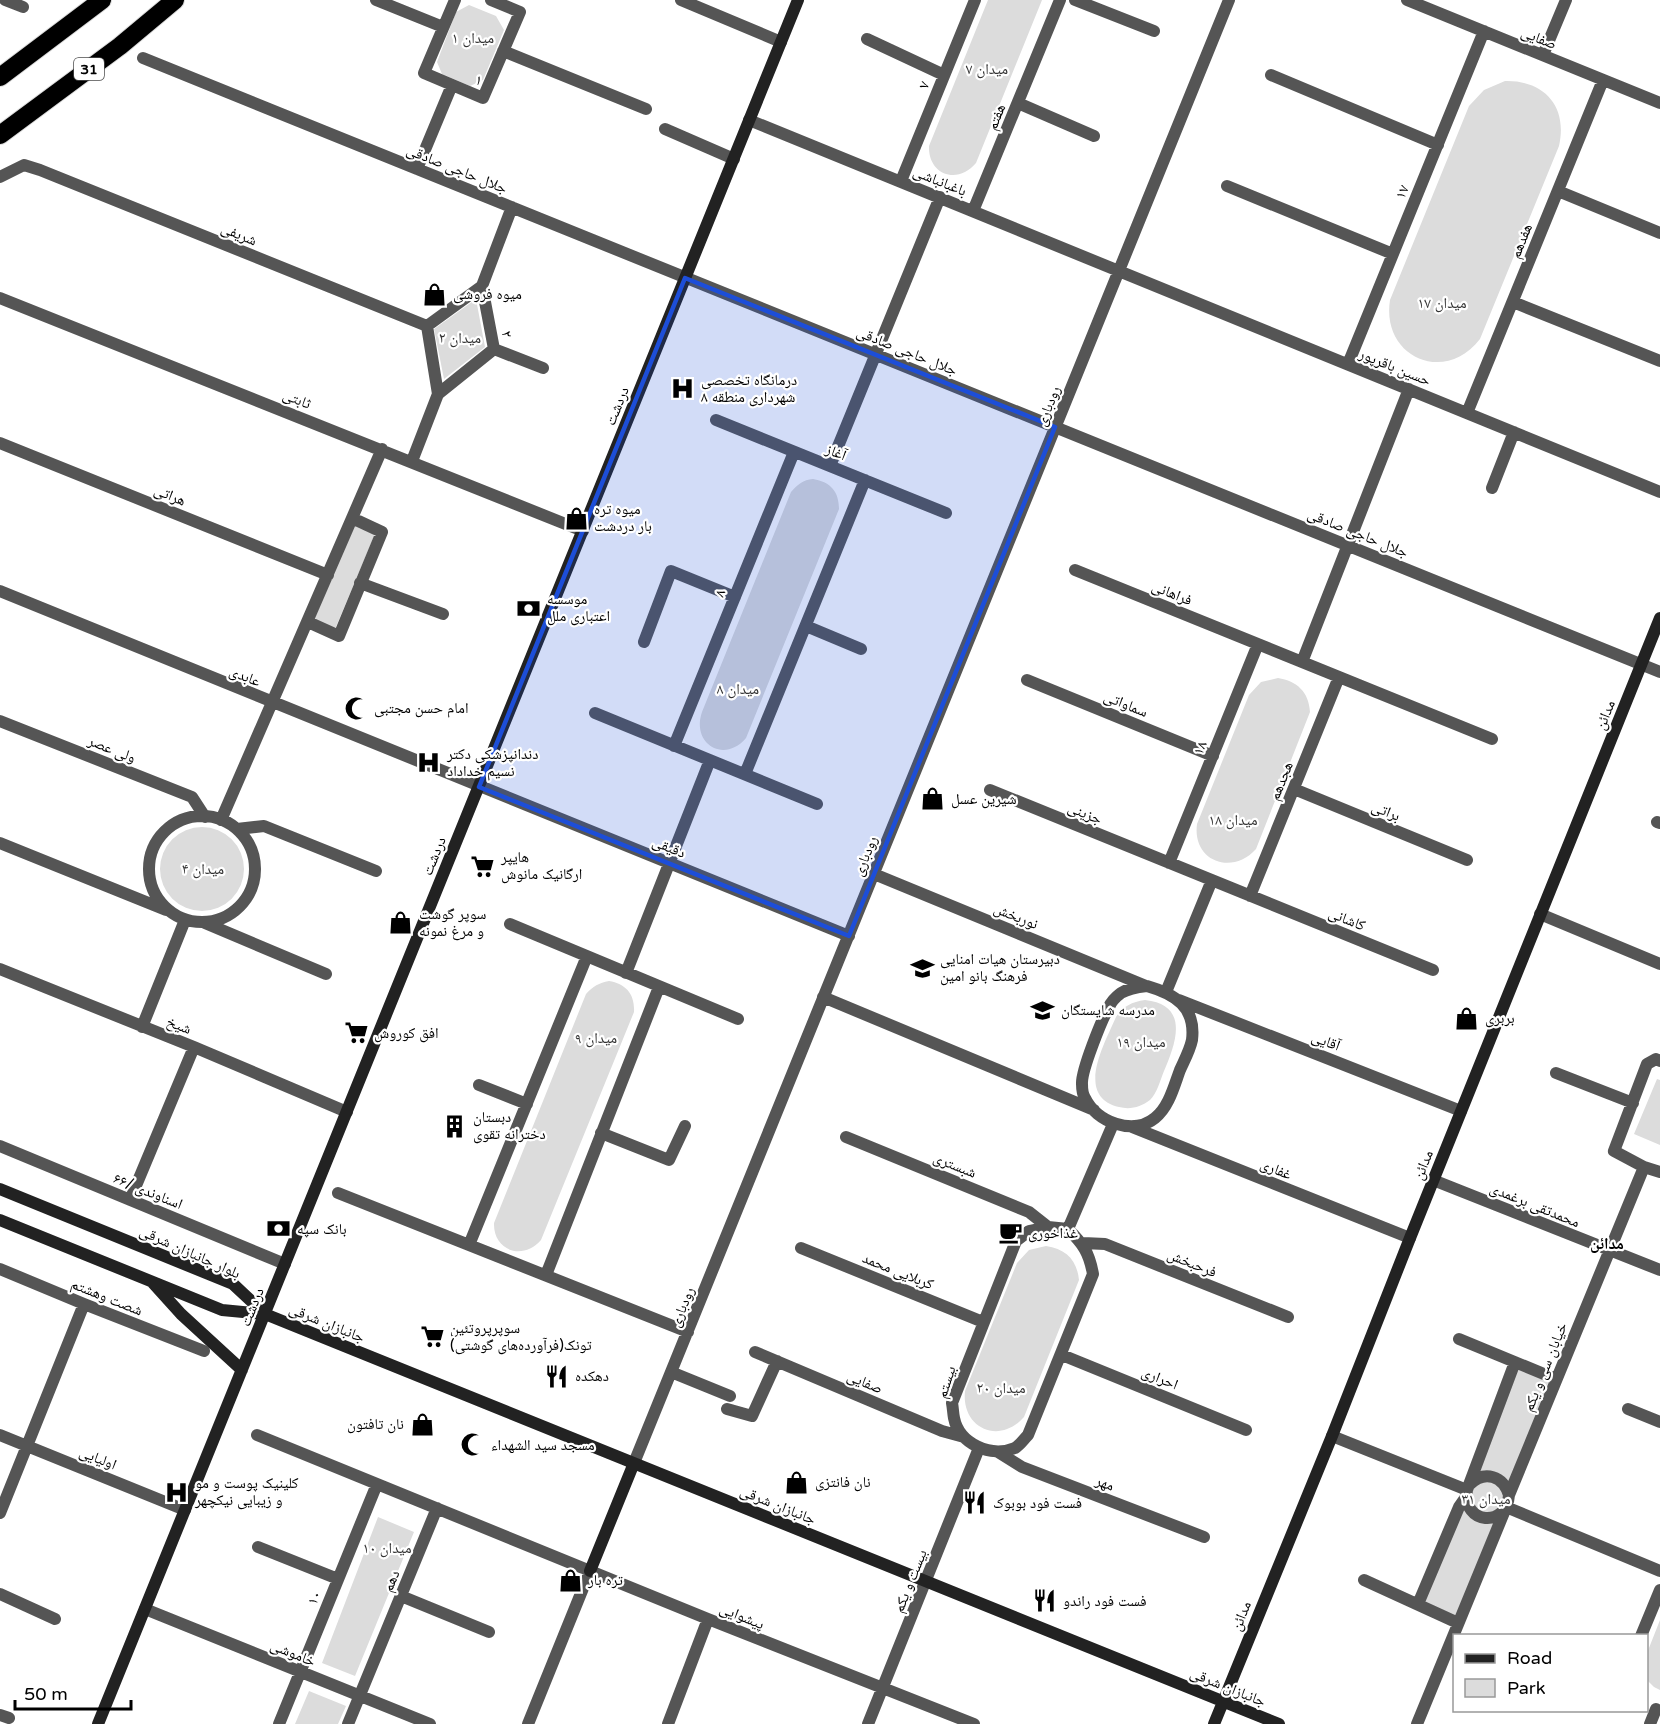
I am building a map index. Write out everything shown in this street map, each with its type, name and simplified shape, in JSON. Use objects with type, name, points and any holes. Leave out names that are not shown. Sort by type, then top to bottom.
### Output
[{"type":"highway","points":[[0,77],[102,0]]},
{"type":"highway","name":"31","points":[[0,135],[120,46],[175,0]]},
{"type":"main road","name":"دردشت","points":[[98,1724],[798,0]]},
{"type":"main road","name":"مدائن","points":[[1214,1724],[1660,618]]},
{"type":"main road","name":"بلوار جانبازان شرقی","points":[[0,1189],[233,1284],[265,1314]]},
{"type":"main road","points":[[0,1220],[222,1310],[265,1314]]},
{"type":"main road","points":[[150,1280],[181,1314],[242,1371]]},
{"type":"main road","name":"جانبازان شرقی","points":[[265,1314],[1279,1724]]},
{"type":"main road","name":"رودباری","points":[[590,1571],[634,1463]]},
{"type":"street","points":[[4,0],[23,7]]},
{"type":"street","points":[[376,0],[443,27]]},
{"type":"street","name":"۱","points":[[455,0],[424,73],[483,98],[520,12],[491,0]]},
{"type":"street","points":[[681,0],[781,42]]},
{"type":"street","name":"۷","points":[[901,181],[975,0]]},
{"type":"street","name":"هفتم","points":[[974,211],[1060,0]]},
{"type":"street","points":[[1075,0],[1154,31]]},
{"type":"street","name":"رودباری","points":[[634,1463],[1229,0]]},
{"type":"street","name":"صفایی","points":[[1407,0],[1660,103]]},
{"type":"street","points":[[1543,55],[1566,0]]},
{"type":"street","name":"۱۷","points":[[1348,364],[1484,31]]},
{"type":"street","points":[[867,39],[944,75]]},
{"type":"street","points":[[503,51],[646,110]]},
{"type":"street","name":"جلال حاجی صادقی","points":[[143,58],[1660,672]]},
{"type":"street","points":[[1271,75],[1438,145]]},
{"type":"street","name":"هفدهم","points":[[1467,413],[1603,80]]},
{"type":"street","points":[[417,169],[452,85]]},
{"type":"street","points":[[1018,103],[1095,136]]},
{"type":"street","name":"باغبانباشی","points":[[749,120],[1119,270]]},
{"type":"street","points":[[666,129],[734,159]]},
{"type":"street","name":"شریفی","points":[[0,177],[24,165],[40,170],[427,326]]},
{"type":"street","points":[[1227,186],[1393,254]]},
{"type":"street","points":[[1557,191],[1660,233]]},
{"type":"street","points":[[830,466],[940,197]]},
{"type":"street","points":[[412,461],[438,394],[427,326],[482,286],[512,207]]},
{"type":"street","name":"حسین باقرپور","points":[[1119,270],[1660,492]]},
{"type":"street","name":"۲","points":[[438,394],[494,350],[482,286]]},
{"type":"street","name":"ثابتی","points":[[0,298],[583,531]]},
{"type":"street","points":[[1513,302],[1660,361]]},
{"type":"street","points":[[494,350],[543,368]]},
{"type":"street","points":[[1302,662],[1409,389]]},
{"type":"street","name":"آغاز","points":[[716,420],[946,513]]},
{"type":"street","points":[[1492,488],[1514,432]]},
{"type":"street","name":"هراتی","points":[[0,443],[328,574]]},
{"type":"street","points":[[221,820],[382,449]]},
{"type":"street","name":"۸","points":[[674,746],[794,452]]},
{"type":"street","points":[[745,774],[865,480]]},
{"type":"street","points":[[308,622],[339,636],[382,532],[352,518]]},
{"type":"street","name":"فراهانی","points":[[1075,570],[1492,739]]},
{"type":"street","points":[[644,642],[671,571],[735,597]]},
{"type":"street","points":[[360,583],[443,614]]},
{"type":"street","name":"عابدی","points":[[0,591],[478,787]]},
{"type":"street","points":[[806,626],[861,649]]},
{"type":"street","name":"۱۸","points":[[1169,863],[1258,644]]},
{"type":"street","name":"هجدهم","points":[[1250,896],[1339,677]]},
{"type":"street","name":"سماواتی","points":[[1027,680],[1213,756]]},
{"type":"street","points":[[596,713],[817,804]]},
{"type":"street","name":"ولی عصر","points":[[0,721],[192,797],[205,817]]},
{"type":"street","points":[[627,973],[710,760]]},
{"type":"street","name":"دقیقی","points":[[478,787],[849,936]]},
{"type":"street","name":"براتی","points":[[1294,789],[1467,861]]},
{"type":"street","name":"جزینی","points":[[990,790],[1212,880]]},
{"type":"street","points":[[0,843],[185,920],[204,922],[221,919],[237,910],[249,896],[255,879],[255,860],[249,843],[237,830],[221,820],[205,817],[188,818],[173,825],[160,837],[152,852],[149,868],[152,885],[159,900],[170,912]]},
{"type":"street","points":[[237,830],[264,826],[376,871]]},
{"type":"street","name":"نوربخش","points":[[874,874],[1148,986]]},
{"type":"street","points":[[1166,992],[1212,880]]},
{"type":"street","name":"کاشانی","points":[[1212,880],[1433,970]]},
{"type":"street","points":[[1540,914],[1660,964]]},
{"type":"street","points":[[142,1027],[185,920]]},
{"type":"street","points":[[204,922],[326,974]]},
{"type":"street","points":[[510,924],[738,1019]]},
{"type":"street","points":[[469,1245],[587,956]]},
{"type":"street","name":"شیخ","points":[[0,969],[194,1047],[347,1112]]},
{"type":"street","points":[[1148,986],[1166,992],[1179,1000],[1192,1023],[1191,1042],[1165,1106],[1156,1118],[1146,1124],[1132,1127],[1113,1124],[1084,1098],[1081,1084],[1084,1070],[1109,1006],[1120,994],[1135,987],[1148,986]]},
{"type":"street","points":[[546,1275],[659,987]]},
{"type":"street","points":[[824,998],[1095,1110]]},
{"type":"street","name":"آقایی","points":[[1179,1000],[1461,1111]]},
{"type":"street","points":[[130,1200],[194,1047]]},
{"type":"street","points":[[1660,1061],[1656,1059],[1647,1064],[1614,1151],[1644,1167],[1660,1172]]},
{"type":"street","points":[[1556,1073],[1633,1102]]},
{"type":"street","points":[[479,1085],[527,1104]]},
{"type":"street","points":[[964,1437],[979,1448],[998,1452],[1016,1447],[1029,1435],[1093,1274],[1083,1243],[1068,1228],[1113,1124]]},
{"type":"street","points":[[601,1133],[669,1160],[685,1126]]},
{"type":"street","name":"غفاری","points":[[1132,1127],[1410,1238]]},
{"type":"street","name":"شبستری","points":[[846,1137],[1029,1212],[1048,1227]]},
{"type":"street","name":"اسناوندی /۶۶","points":[[0,1146],[285,1263]]},
{"type":"street","name":"خیابان سی و یکم","points":[[1454,1634],[1644,1167]]},
{"type":"street","name":"محمدتقی برغمدی","points":[[1433,1180],[1660,1270]]},
{"type":"street","points":[[338,1193],[688,1332]]},
{"type":"street","name":"بیستم","points":[[964,1437],[954,1420],[952,1403],[1016,1241],[1029,1231],[1048,1227],[1068,1228]]},
{"type":"street","name":"فرحبخش","points":[[1083,1243],[1105,1244],[1288,1317]]},
{"type":"street","name":"کربلایی محمد","points":[[801,1248],[983,1322]]},
{"type":"street","name":"شصت وهشتم","points":[[0,1269],[204,1351]]},
{"type":"street","points":[[0,1513],[84,1304]]},
{"type":"street","points":[[1459,1339],[1556,1379]]},
{"type":"street","name":"صفایی","points":[[755,1352],[942,1431],[964,1437]]},
{"type":"street","name":"احراری","points":[[1062,1354],[1246,1430]]},
{"type":"street","points":[[727,1409],[752,1416],[777,1361]]},
{"type":"street","points":[[1418,1604],[1467,1490],[1515,1362]]},
{"type":"street","points":[[671,1372],[730,1396]]},
{"type":"street","points":[[1628,1409],[1660,1422]]},
{"type":"street","name":"اولیایی","points":[[0,1435],[185,1510]]},
{"type":"street","points":[[257,1435],[437,1508]]},
{"type":"street","points":[[1332,1436],[1467,1490]]},
{"type":"street","name":"بیست و یکم","points":[[868,1724],[979,1448]]},
{"type":"street","name":"مهر","points":[[998,1452],[1022,1467],[1204,1537]]},
{"type":"street","points":[[1482,1476],[1497,1478],[1507,1488],[1507,1504],[1494,1517],[1481,1517],[1470,1510],[1467,1490],[1482,1476]]},
{"type":"street","name":"۱۰","points":[[279,1724],[377,1484]]},
{"type":"street","points":[[1507,1504],[1660,1571]]},
{"type":"street","name":"پیشوایی","points":[[437,1508],[882,1689],[974,1724]]},
{"type":"street","name":"دهم","points":[[348,1724],[437,1508]]},
{"type":"street","points":[[258,1546],[338,1579]]},
{"type":"street","name":"رودباری","points":[[528,1724],[590,1571]]},
{"type":"street","points":[[1364,1580],[1458,1623]]},
{"type":"street","points":[[1641,1634],[1660,1590]]},
{"type":"street","points":[[0,1594],[55,1619]]},
{"type":"street","points":[[401,1596],[489,1632]]},
{"type":"street","name":"خاموشی","points":[[145,1609],[430,1724]]},
{"type":"street","points":[[668,1724],[708,1619]]},
{"type":"street","name":"خیابان سی و یکم","points":[[1417,1724],[1453,1635]]},
{"type":"street","points":[[1650,1724],[1654,1707]]},
{"type":"highlighted area","points":[[685,278],[1055,427],[849,936],[479,787]]},
{"type":"green space","name":"میدان ۷","points":[[988,0],[1042,0],[976,163],[961,174],[945,174],[933,164],[929,146]]},
{"type":"green space","name":"میدان ۱","points":[[469,5],[496,16],[504,30],[483,80],[470,86],[442,74],[437,62],[456,12]]},
{"type":"green space","name":"میدان ۱۷","points":[[1505,81],[1531,85],[1550,98],[1560,119],[1559,146],[1480,339],[1466,353],[1450,360],[1434,362],[1418,358],[1405,350],[1395,337],[1390,320],[1390,300],[1469,106],[1484,90]]},
{"type":"green space","name":"میدان ۲","points":[[476,299],[485,347],[444,379],[434,329]]},
{"type":"green space","name":"میدان ۸","points":[[813,479],[833,489],[839,509],[746,738],[737,746],[720,750],[705,741],[701,733],[702,712],[791,492],[806,480]]},
{"type":"green space","points":[[354,525],[375,534],[335,629],[314,620]]},
{"type":"green space","name":"میدان ۱۸","points":[[1278,678],[1291,682],[1301,689],[1307,699],[1310,712],[1256,849],[1236,862],[1225,863],[1207,855],[1201,847],[1197,837],[1197,824],[1249,695],[1261,682]]},
{"type":"green space","name":"میدان ۴","points":[[202,827],[218,830],[232,839],[241,853],[244,869],[241,885],[232,899],[218,908],[202,911],[186,908],[172,899],[163,885],[160,869],[163,853],[172,839],[186,830]]},
{"type":"green space","name":"میدان ۹","points":[[609,981],[625,987],[633,1000],[634,1012],[541,1240],[526,1250],[510,1250],[498,1240],[494,1223],[586,994],[596,985]]},
{"type":"green space","name":"میدان ۱۹","points":[[1145,1000],[1159,1003],[1169,1009],[1174,1017],[1175,1038],[1155,1094],[1150,1100],[1135,1107],[1119,1107],[1106,1101],[1098,1092],[1095,1081],[1096,1068],[1116,1017],[1128,1005]]},
{"type":"green space","points":[[1657,1079],[1660,1080],[1660,1145],[1634,1134]]},
{"type":"green space","name":"میدان ۲۰","points":[[1046,1246],[1065,1253],[1073,1261],[1079,1280],[1024,1417],[1004,1430],[984,1429],[969,1415],[965,1404],[965,1391],[1017,1263],[1029,1250]]},
{"type":"green space","name":"میدان ۳۱","points":[[1518,1369],[1551,1382],[1456,1616],[1424,1603]]},
{"type":"green space","name":"میدان ۱۰","points":[[378,1517],[414,1532],[355,1676],[322,1663]]},
{"type":"green space","points":[[1660,1620],[1660,1690],[1648,1681],[1648,1650]]},
{"type":"green space","points":[[309,1691],[346,1706],[338,1724],[295,1724]]},
{"type":"place","name":"میوه فروشی","points":[[435,294]]},
{"type":"place","name":"درمانگاه تخصصی شهرداری منطقه ۸","points":[[683,389]]},
{"type":"place","name":"میوه تره بار دردشت","points":[[576,518]]},
{"type":"place","name":"موسسه اعتباری ملل","points":[[529,608]]},
{"type":"place","name":"امام حسن مجتبی","points":[[356,708]]},
{"type":"place","name":"دندانپزشکی دکتر نسیم خداداد","points":[[429,763]]},
{"type":"place","name":"شیرین عسل","points":[[933,799]]},
{"type":"place","name":"هایپر ارگانیک مانوش","points":[[483,866]]},
{"type":"place","name":"سوپر گوشت و مرغ نمونه","points":[[401,923]]},
{"type":"place","name":"دبیرستان هیات امنایی فرهنگ بانو امین","points":[[922,968]]},
{"type":"place","name":"مدرسه شایستگان","points":[[1043,1010]]},
{"type":"place","name":"بربری","points":[[1467,1018]]},
{"type":"place","name":"افق کوروش","points":[[356,1033]]},
{"type":"place","name":"دبستان دخترانه تقوی","points":[[455,1126]]},
{"type":"place","name":"بانک سپه","points":[[279,1229]]},
{"type":"place","name":"غذاخوری","points":[[1010,1233]]},
{"type":"place","name":"سوپرپروتئین تونک(فرآورده‌های گوشتی)","points":[[432,1337]]},
{"type":"place","name":"دهکده","points":[[557,1376]]},
{"type":"place","name":"نان تافتون","points":[[422,1424]]},
{"type":"place","name":"مسجد سید الشهداء","points":[[473,1445]]},
{"type":"place","name":"نان فانتزی","points":[[797,1482]]},
{"type":"place","name":"کلینیک پوست و مو و زیبایی نیکچهر","points":[[177,1492]]},
{"type":"place","name":"فست فود بوبوک","points":[[975,1503]]},
{"type":"place","name":"تره بار","points":[[570,1580]]},
{"type":"place","name":"فست فود راندو","points":[[1045,1601]]},
{"type":"district","name":"مدائن","points":[[1607,1244]]}]
